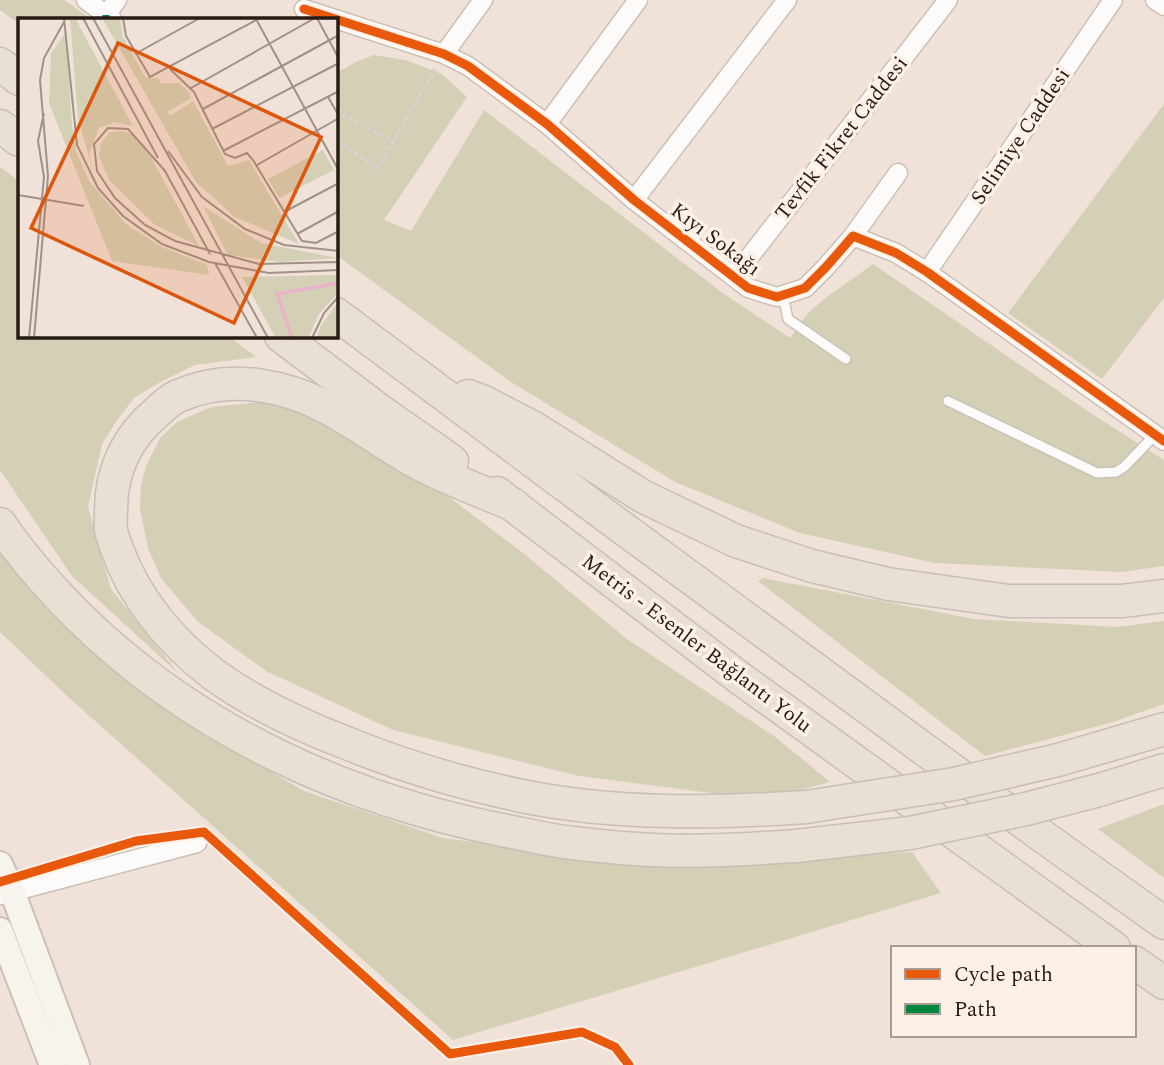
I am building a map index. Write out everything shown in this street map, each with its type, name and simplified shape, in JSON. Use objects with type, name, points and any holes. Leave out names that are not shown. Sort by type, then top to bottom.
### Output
[{"type":"highway","points":[[0,64],[18,78]]},
{"type":"highway","points":[[0,126],[18,139]]},
{"type":"highway","points":[[338,315],[617,524],[1164,923]]},
{"type":"highway","name":"Metris - Esenler Bağlantı Yolu","points":[[284,338],[379,410],[514,505],[741,679],[1111,946]]},
{"type":"highway","points":[[425,379],[484,402],[534,428],[644,498],[736,541],[812,566],[888,584],[1009,601],[1122,601],[1164,596]]},
{"type":"highway","points":[[514,505],[417,463],[321,403],[264,386],[236,383],[205,386],[174,397],[142,424],[121,455],[111,493],[111,531],[125,570],[150,612],[184,649],[215,675],[260,704],[379,756],[432,773],[528,797],[603,806],[705,811],[806,807],[999,775],[1164,729]]},
{"type":"highway","points":[[0,524],[43,580],[100,637],[135,668],[223,728],[336,782],[474,825],[571,843],[653,850],[796,846],[910,832],[1026,809],[1164,770]]},
{"type":"highway","points":[[1136,963],[1164,983]]},
{"type":"street","points":[[86,0],[109,17],[117,0]]},
{"type":"street","points":[[444,54],[483,0]]},
{"type":"street","points":[[547,124],[638,0]]},
{"type":"street","points":[[635,200],[787,0]]},
{"type":"street","name":"Tevfik Fikret Caddesi","points":[[734,277],[948,0]]},
{"type":"street","name":"Selimiye Caddesi","points":[[927,272],[1113,0]]},
{"type":"street","points":[[1155,0],[1164,6]]},
{"type":"street","name":"Kıyı Sokağı","points":[[304,9],[332,18]]},
{"type":"street","name":"Kıyı Sokağı","points":[[338,20],[444,54],[468,66],[547,124],[635,200],[747,288],[777,298],[783,296]]},
{"type":"street","points":[[783,296],[805,288],[826,267],[853,236],[898,173]]},
{"type":"street","points":[[853,236],[896,253],[927,272],[1161,433]]},
{"type":"street","points":[[6,893],[197,843]]},
{"type":"street","points":[[0,864],[6,893],[77,1065]]},
{"type":"street","points":[[0,930],[52,1065]]},
{"type":"lane","points":[[783,296],[788,319],[846,359]]},
{"type":"lane","points":[[948,401],[1097,473],[1116,472],[1161,433]]},
{"type":"path","points":[[338,143],[377,168],[444,54]]},
{"type":"path","points":[[338,113],[393,141]]},
{"type":"shaded area","points":[[0,0],[64,0],[90,18],[18,18],[18,23],[0,10]]},
{"type":"shaded area","points":[[374,55],[406,60],[442,74],[467,97],[384,220],[411,231],[484,110],[724,294],[790,338],[808,313],[873,264],[1086,410],[1164,460],[1164,566],[1122,572],[935,563],[800,533],[675,482],[511,382],[338,256],[338,72]]},
{"type":"shaded area","points":[[1164,104],[1164,298],[1102,379],[1008,313]]},
{"type":"shaded area","points":[[0,167],[18,180],[18,338],[231,338],[256,357],[195,365],[162,381],[134,398],[102,444],[88,507],[111,589],[179,674],[72,576],[0,470]]},
{"type":"shaded area","points":[[262,402],[307,413],[408,466],[518,549],[627,639],[774,736],[830,782],[796,791],[719,794],[579,776],[393,730],[266,671],[197,621],[161,578],[148,548],[140,509],[141,485],[146,466],[160,438],[177,422],[211,407]]},
{"type":"shaded area","points":[[0,544],[41,603],[169,712],[304,791],[443,838],[659,866],[912,852],[941,893],[453,1040],[66,695],[0,632]]},
{"type":"shaded area","points":[[763,578],[974,619],[1117,627],[1164,621],[1164,704],[1113,722],[985,756],[758,581]]},
{"type":"shaded area","points":[[1164,804],[1164,878],[1098,829]]},
{"type":"cycle path","points":[[304,9],[332,18]]},
{"type":"cycle path","points":[[338,20],[444,54],[468,66],[547,124],[634,200],[748,288],[777,297],[805,288],[853,236],[896,253],[927,272],[1164,441]]},
{"type":"cycle path","points":[[0,882],[136,841],[204,832],[450,1054],[582,1032],[615,1047],[629,1065]]}]
